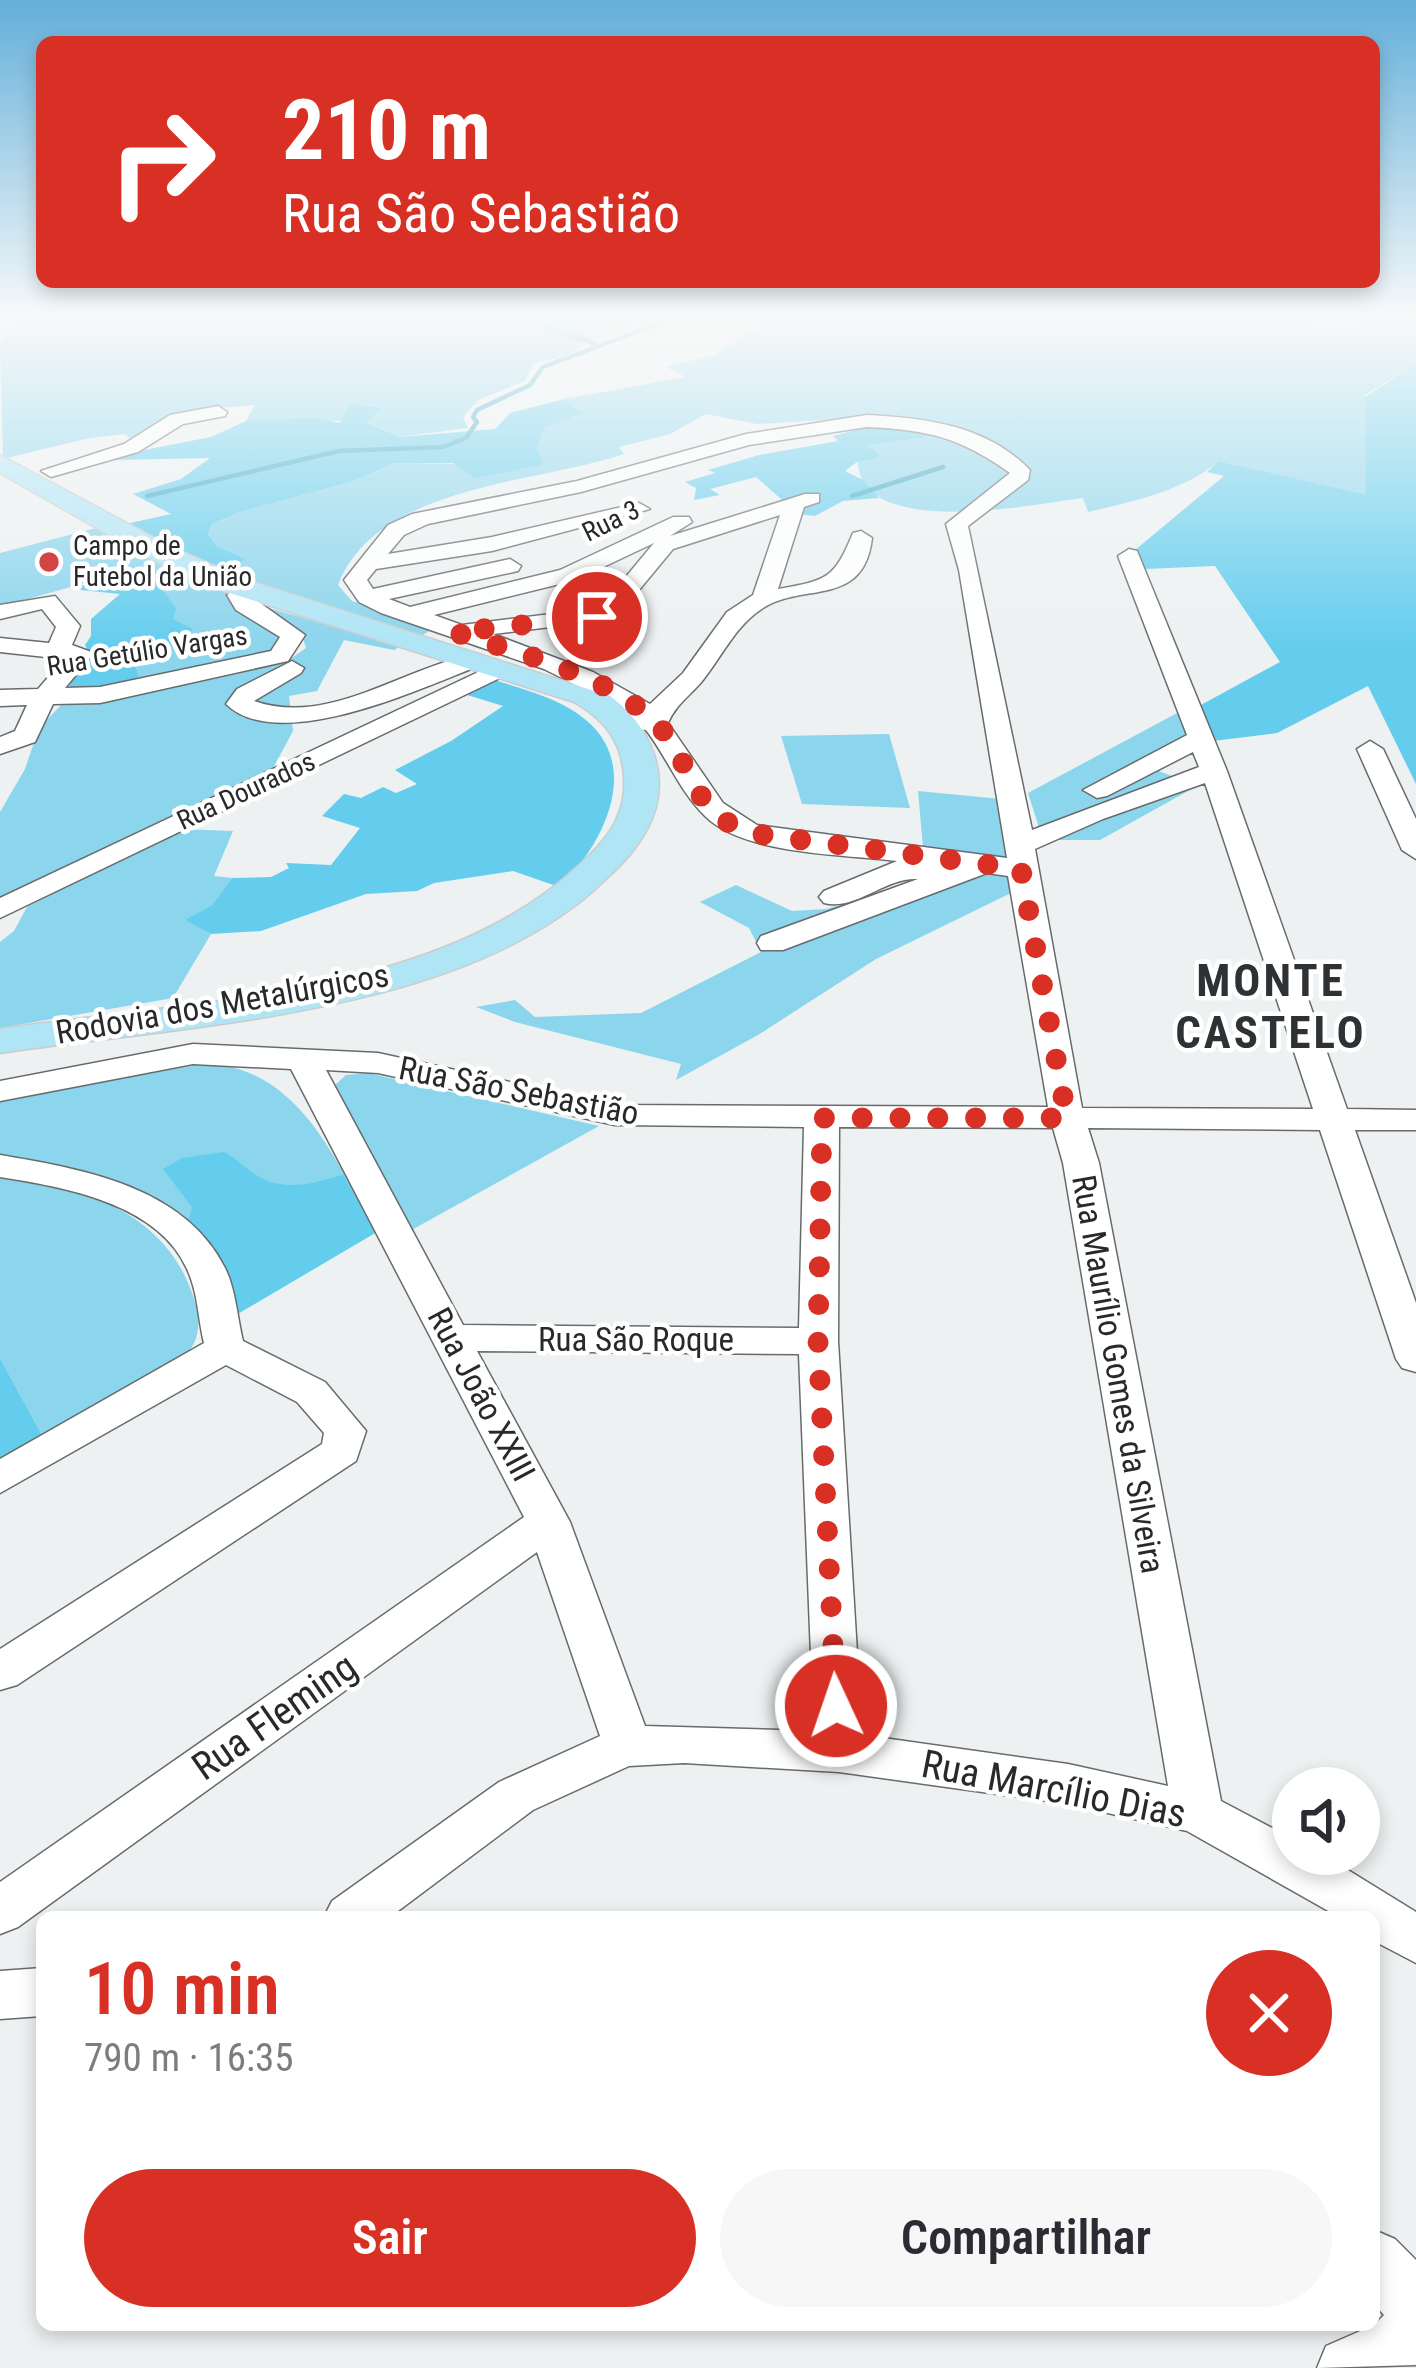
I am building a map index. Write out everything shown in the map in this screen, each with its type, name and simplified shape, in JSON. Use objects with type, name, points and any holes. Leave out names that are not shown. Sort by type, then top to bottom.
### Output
[{"type":"main road","points":[[16,476],[165,564],[239,595],[574,703],[610,729],[624,766],[620,844]]},
{"type":"main road","points":[[16,476],[215,578],[307,611],[566,687],[640,722]]},
{"type":"main road","name":"Rodovia dos Metalúrgicos","points":[[2,1041],[390,976],[501,937],[584,886],[620,844],[639,811],[640,722]]},
{"type":"street","points":[[16,476],[131,448],[167,426]]},
{"type":"street","name":"Rua Maurílio Gomes da Silveira","points":[[517,498],[784,431],[855,426]]},
{"type":"street","name":"Rua Maurílio Gomes da Silveira","points":[[935,426],[962,431],[1020,470],[1010,490],[957,524],[970,570],[1067,1118],[1081,1163],[1198,1813]]},
{"type":"street","points":[[16,476],[144,462]]},
{"type":"street","points":[[561,527],[517,498],[409,524],[364,564],[355,580],[368,597],[407,615],[632,702],[640,722],[706,807],[729,826],[969,870]]},
{"type":"street","points":[[763,598],[793,504]]},
{"type":"street","points":[[454,632],[607,614],[659,547],[793,504]]},
{"type":"street","name":"Rua 3","points":[[407,615],[568,575],[648,534],[706,514],[793,504]]},
{"type":"street","points":[[364,564],[492,544],[639,509]]},
{"type":"street","points":[[640,722],[692,678],[736,617],[763,598],[836,582],[858,559],[861,538]]},
{"type":"street","points":[[1129,556],[1201,738],[1205,773],[1416,1359]]},
{"type":"street","points":[[368,597],[530,562]]},
{"type":"street","name":"Rua Getúlio Vargas","points":[[0,698],[25,727],[100,695],[261,664],[285,652],[293,635],[244,605],[239,595]]},
{"type":"street","points":[[0,612],[47,601],[68,626],[70,650],[61,676],[25,727],[0,724]]},
{"type":"street","points":[[293,635],[311,642],[312,653],[246,694],[239,704],[258,712],[308,711],[369,700],[477,668]]},
{"type":"street","points":[[0,645],[70,650]]},
{"type":"street","name":"Rua Dourados","points":[[0,909],[477,668]]},
{"type":"street","points":[[0,674],[61,676]]},
{"type":"street","points":[[1020,848],[1201,738]]},
{"type":"street","points":[[1370,749],[1416,850]]},
{"type":"street","points":[[1162,758],[1205,773]]},
{"type":"street","points":[[772,943],[969,870],[1205,773]]},
{"type":"street","points":[[835,897],[906,868],[969,870]]},
{"type":"street","name":"Rua São Sebastião","points":[[0,1091],[193,1054],[378,1063],[615,1115],[1416,1120]]},
{"type":"street","name":"Rua João XXIII","points":[[302,1057],[548,1522],[628,1746]]},
{"type":"street","points":[[822,1118],[818,1341],[838,1752]]},
{"type":"street","points":[[0,1166],[111,1190],[173,1226],[203,1261],[225,1348]]},
{"type":"street","name":"Rua São Roque","points":[[453,1338],[818,1341]]},
{"type":"street","points":[[0,1478],[225,1348]]},
{"type":"street","points":[[0,1672],[341,1451],[345,1431],[311,1392],[225,1348]]},
{"type":"street","name":"Rua Fleming","points":[[0,1910],[548,1522]]},
{"type":"street","name":"Rua Marcílio Dias","points":[[358,1911],[515,1796],[582,1762],[628,1746],[684,1743],[838,1752],[1068,1784],[1198,1813],[1330,1883],[1372,1911]]},
{"type":"street","name":"Rua Marcílio Dias","points":[[1380,1916],[1416,1940]]},
{"type":"street","points":[[0,1996],[36,1993]]},
{"type":"street","points":[[1380,2266],[1416,2304]]},
{"type":"street","points":[[1348,2368],[1416,2331]]},
{"type":"shaded area","points":[[2,426],[174,426],[133,441],[125,434],[89,438],[3,459]]},
{"type":"shaded area","points":[[236,426],[374,426],[400,437],[551,426],[545,428],[537,447],[543,465],[475,478],[453,463],[395,463],[351,482],[212,524],[208,534],[217,546],[246,560],[212,569],[121,525],[171,514],[133,494],[181,479],[210,458],[115,460],[113,456],[211,437]]},
{"type":"shaded area","points":[[375,426],[468,428],[400,437]]},
{"type":"shaded area","points":[[685,426],[619,447],[624,454],[463,493],[387,526],[358,552],[338,585],[352,601],[434,628],[421,636],[212,569],[244,560],[217,546],[208,534],[212,524],[240,512],[351,482],[395,463],[542,465],[537,447],[545,428]]},
{"type":"shaded area","points":[[855,426],[950,434],[867,445],[879,454],[877,458],[857,462],[845,471],[863,480],[879,498],[843,501],[815,516],[798,514],[756,477],[710,489],[720,495],[694,500],[696,488],[685,482],[759,455],[838,441],[833,436],[859,429]]},
{"type":"shaded area","points":[[858,426],[1366,426],[1367,496],[1219,461],[1174,488],[1088,512],[1083,498],[993,510],[921,510],[890,503],[869,489],[858,466],[866,429]]},
{"type":"shaded area","points":[[1365,426],[1416,426],[1416,784],[1368,686],[1277,733],[1213,741],[1199,706],[1280,662],[1215,566],[1145,569],[1135,550],[1224,476],[1207,472],[1219,461],[1366,495]]},
{"type":"shaded area","points":[[96,528],[162,566],[231,595],[284,638],[278,651],[141,685],[131,655],[174,647],[172,619],[123,572],[0,607],[0,553]]},
{"type":"shaded area","points":[[123,572],[156,580],[176,609],[173,619],[193,629],[174,647],[132,655],[141,685],[67,698],[73,672],[89,653],[85,645],[91,636],[91,619],[120,594],[71,589]]},
{"type":"shaded area","points":[[269,608],[401,646],[394,650],[344,640],[317,691],[289,696],[293,731],[271,772],[0,904],[0,812],[25,769],[39,728],[64,702],[286,662],[306,648],[302,635],[260,611]]},
{"type":"shaded area","points":[[492,679],[577,713],[604,740],[612,762],[614,784],[601,830],[559,887],[513,871],[434,883],[417,891],[366,894],[261,931],[211,934],[185,920],[212,905],[232,878],[271,877],[289,868],[286,863],[331,865],[360,828],[322,816],[344,794],[361,798],[383,787],[396,793],[417,784],[395,770],[451,741],[503,706],[464,694]]},
{"type":"shaded area","points":[[1179,712],[1193,739],[1141,764],[1197,786],[1100,840],[1043,840],[1028,793]]},
{"type":"shaded area","points":[[889,734],[910,808],[802,804],[781,736]]},
{"type":"shaded area","points":[[918,791],[1001,799],[1015,891],[876,959],[758,1035],[676,1080],[681,1064],[515,1022],[476,1007],[515,1000],[535,1017],[641,1013],[761,952],[749,928],[700,902],[736,885],[792,911],[826,909],[926,881]]},
{"type":"shaded area","points":[[179,829],[233,831],[214,876],[232,878],[212,905],[186,920],[211,934],[173,998],[0,1028],[0,942],[14,931],[27,907]]},
{"type":"shaded area","points":[[222,1065],[276,1088],[297,1107],[333,1154],[377,1232],[227,1282],[209,1249],[161,1204],[102,1179],[0,1161],[0,1099]]},
{"type":"shaded area","points":[[368,1073],[599,1126],[408,1232],[333,1087],[346,1075]]},
{"type":"shaded area","points":[[224,1152],[277,1184],[299,1185],[343,1175],[377,1232],[236,1315],[210,1243],[187,1225],[192,1207],[163,1169],[182,1158]]},
{"type":"shaded area","points":[[0,1175],[90,1196],[142,1224],[181,1269],[198,1316],[196,1338],[182,1359],[43,1437],[0,1358]]},
{"type":"shaded area","points":[[0,1358],[43,1437],[0,1461]]},
{"type":"waterway","points":[[147,496],[339,451],[443,447],[466,438],[475,426]]},
{"type":"waterway","points":[[852,496],[943,467]]},
{"type":"place","name":"Campo de Futebol da União","points":[[49,562]]},
{"type":"district","name":"MONTE CASTELO","points":[[1271,1006]]},
{"type":"route","points":[[597,617],[454,632],[548,664],[632,702],[656,722],[706,807],[729,826],[750,833],[1021,869],[1067,1118],[906,1114],[822,1118],[818,1341],[836,1706]]}]
